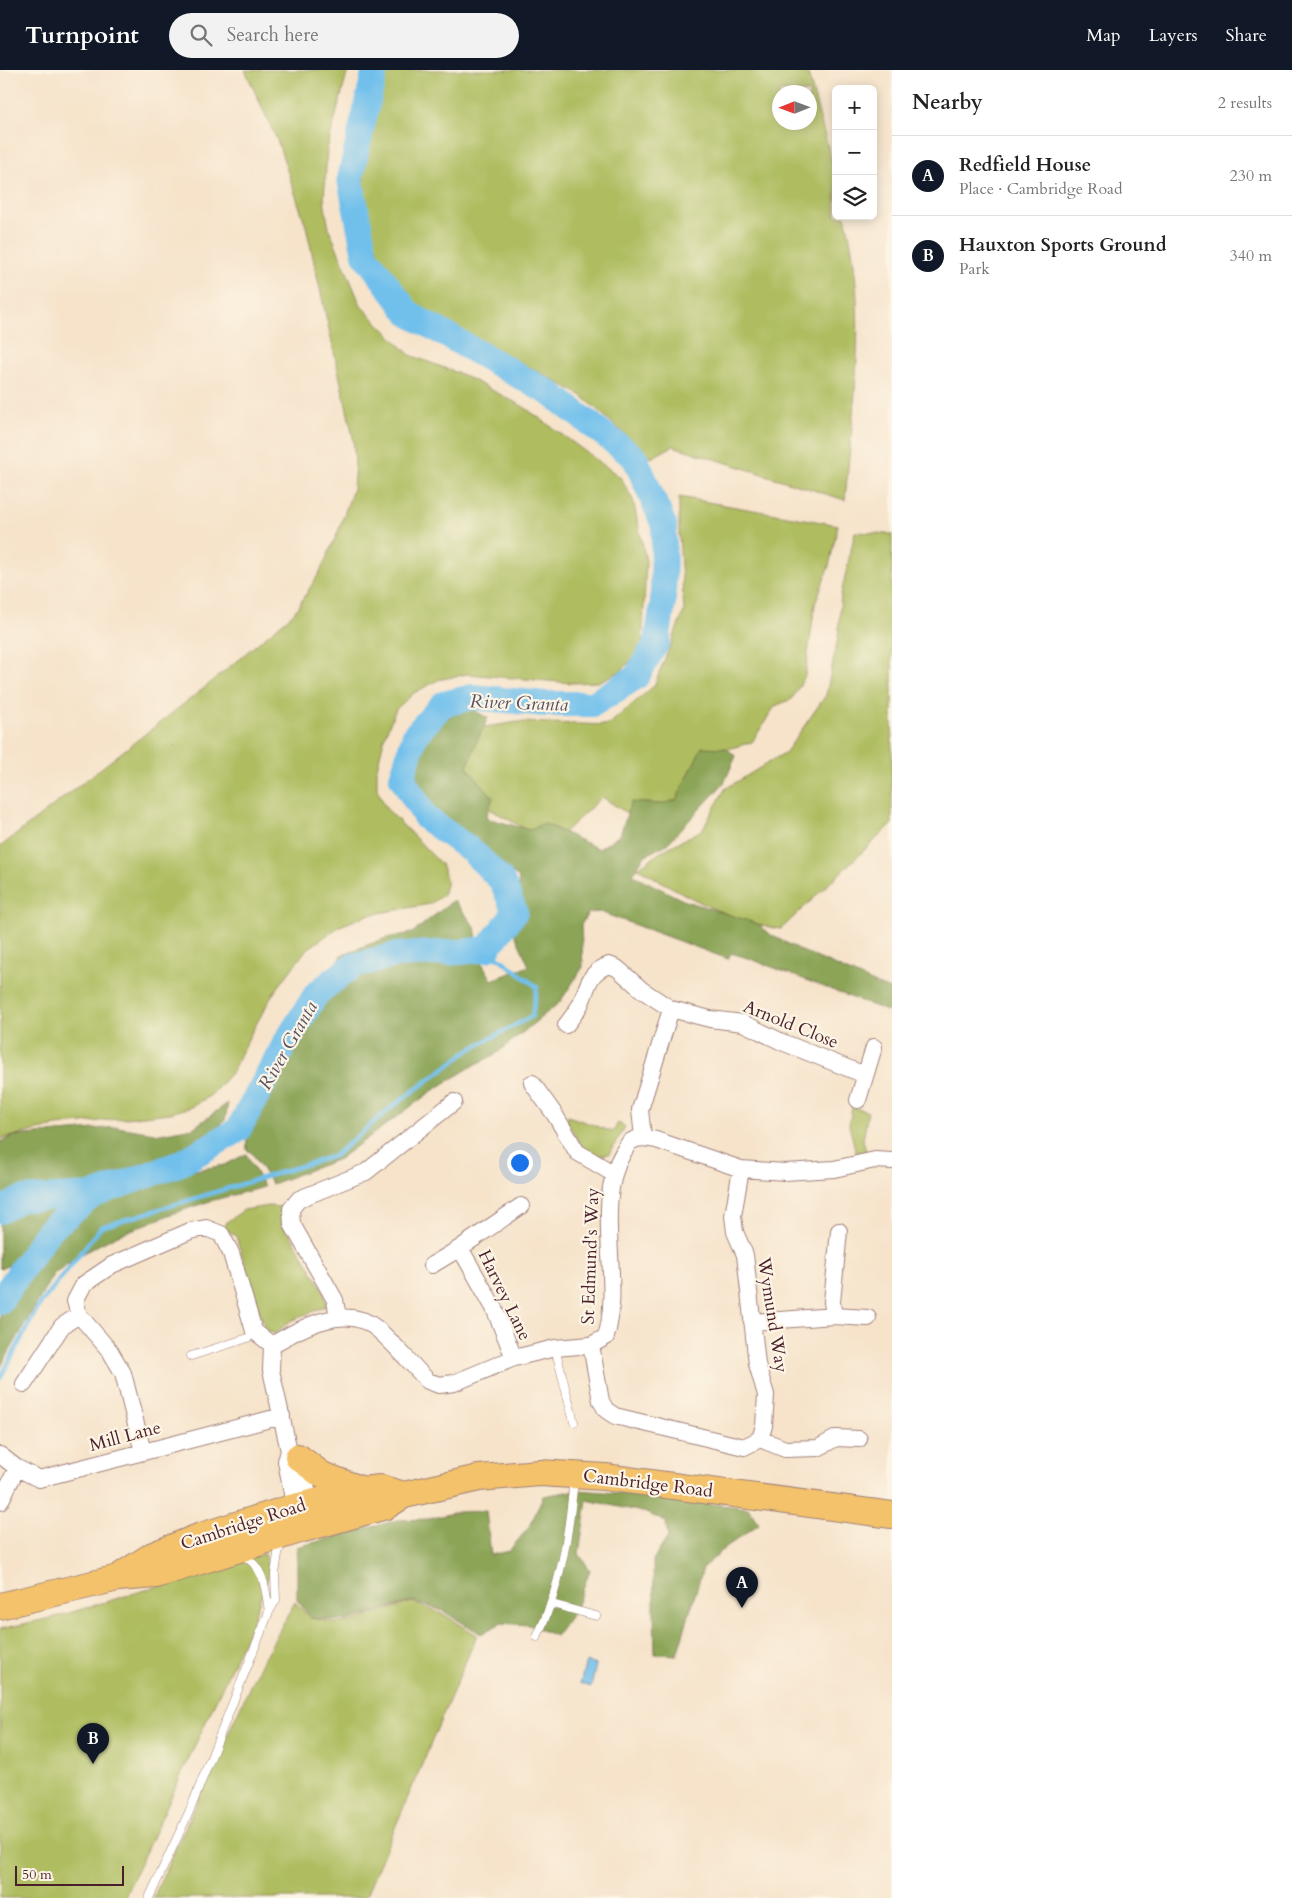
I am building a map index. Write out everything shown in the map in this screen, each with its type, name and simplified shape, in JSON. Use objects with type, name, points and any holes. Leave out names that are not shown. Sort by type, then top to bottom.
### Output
[{"type":"highway","points":[[294,1454],[322,1475],[363,1490]]},
{"type":"highway","name":"Cambridge Road","points":[[118,1578],[153,1554],[201,1536],[386,1506],[404,1495],[479,1478],[524,1474],[575,1474],[643,1481],[892,1516]]},
{"type":"highway","name":"Cambridge Road","points":[[0,1606],[118,1578],[156,1575],[232,1551],[363,1490],[380,1488],[404,1495]]},
{"type":"street","name":"Arnold Close","points":[[566,1025],[579,1007],[592,975],[598,969],[609,965],[616,968],[642,990],[671,1009],[710,1019],[743,1023],[782,1042],[865,1075]]},
{"type":"street","points":[[671,1009],[640,1110],[643,1137],[741,1169],[785,1172],[834,1169],[875,1160],[892,1161]]},
{"type":"street","points":[[858,1100],[874,1047]]},
{"type":"street","name":"St Edmund's Way","points":[[532,1084],[555,1115],[577,1152],[614,1174]]},
{"type":"street","points":[[338,1317],[335,1300],[292,1224],[291,1209],[298,1199],[366,1172],[454,1102]]},
{"type":"street","name":"St Edmund's Way","points":[[272,1345],[295,1331],[338,1317],[356,1319],[375,1327],[428,1381],[439,1385],[454,1383],[514,1358],[555,1348],[592,1345],[606,1337],[611,1320],[609,1227],[614,1174],[630,1142],[643,1137]]},
{"type":"street","name":"Wymund Way","points":[[741,1169],[733,1216],[735,1232],[745,1256],[758,1364],[766,1395],[764,1426],[760,1439]]},
{"type":"street","name":"Harvey Lane","points":[[432,1265],[522,1206]]},
{"type":"street","points":[[143,1452],[123,1373],[110,1352],[79,1315],[75,1301],[84,1284],[112,1265],[190,1231],[206,1228],[221,1234],[231,1254],[254,1332],[272,1345],[271,1370],[282,1416],[294,1454],[286,1461],[301,1520]]},
{"type":"street","points":[[834,1316],[832,1302],[839,1231]]},
{"type":"street","name":"Harvey Lane","points":[[460,1248],[494,1308],[514,1358]]},
{"type":"street","points":[[24,1384],[62,1326],[79,1315]]},
{"type":"street","points":[[752,1322],[834,1316],[868,1318]]},
{"type":"street","points":[[592,1345],[601,1401],[606,1410],[615,1416],[744,1447],[760,1439],[785,1449],[818,1448],[836,1438],[859,1439]]},
{"type":"street","name":"Mill Lane","points":[[0,1455],[17,1468],[39,1479],[282,1416]]},
{"type":"street","points":[[0,1502],[17,1468]]},
{"type":"lane","points":[[191,1356],[248,1338],[254,1332]]},
{"type":"lane","points":[[555,1348],[574,1422]]},
{"type":"lane","points":[[537,1637],[552,1604],[572,1509],[575,1474]]},
{"type":"lane","points":[[149,1898],[190,1810],[269,1612],[276,1600],[275,1574],[278,1554],[301,1520]]},
{"type":"lane","points":[[232,1551],[246,1557],[257,1568],[265,1582],[269,1612]]},
{"type":"lane","points":[[552,1604],[596,1616]]},
{"type":"green space","points":[[245,70],[348,70],[327,149],[324,201],[329,229],[361,306],[410,355],[463,375],[524,407],[620,477],[633,500],[646,561],[642,649],[621,671],[598,682],[571,683],[467,674],[438,680],[414,693],[396,709],[385,735],[377,768],[377,789],[386,808],[441,864],[447,881],[443,895],[430,904],[368,915],[340,926],[306,950],[273,994],[232,1072],[211,1095],[192,1107],[170,1113],[56,1126],[0,1139],[0,847],[203,689],[294,613],[320,572],[338,532],[353,489],[355,463],[353,437],[306,226],[277,140]]},
{"type":"green space","points":[[386,70],[807,70],[811,85],[772,85],[772,130],[817,130],[817,107],[832,162],[832,220],[846,220],[852,251],[858,322],[857,358],[845,500],[673,446],[651,458],[581,395],[412,304],[380,259],[361,201],[368,132]]},
{"type":"green space","points":[[679,497],[838,525],[829,566],[815,604],[805,676],[792,699],[775,706],[752,742],[711,754],[678,801],[639,821],[602,797],[556,840],[545,840],[488,808],[453,773],[465,730],[518,722],[608,725],[654,686],[684,611],[679,535]]},
{"type":"green space","points":[[855,532],[892,534],[892,824],[781,929],[763,926],[707,906],[638,868],[664,850],[702,830],[725,789],[786,752],[826,695],[838,638],[841,594]]},
{"type":"green space","points":[[466,706],[488,718],[467,767],[493,797],[486,818],[530,830],[544,823],[599,849],[620,835],[631,802],[661,804],[676,800],[702,747],[726,748],[736,756],[724,783],[667,844],[644,856],[633,875],[683,900],[758,924],[771,935],[802,951],[892,991],[892,1013],[751,959],[731,953],[728,959],[600,912],[588,913],[581,925],[583,967],[560,1002],[496,1054],[432,1091],[339,1159],[272,1184],[252,1153],[247,1150],[246,1124],[300,1025],[337,981],[341,955],[386,938],[412,933],[454,900],[475,927],[480,960],[492,980],[529,966],[514,932],[519,878],[442,823],[421,800],[411,782],[426,732]]},
{"type":"green space","points":[[228,1103],[225,1120],[192,1153],[185,1172],[225,1165],[246,1154],[264,1187],[210,1201],[116,1236],[85,1252],[54,1273],[0,1368],[0,1314],[20,1285],[21,1260],[0,1269],[0,1142],[14,1136],[118,1127],[160,1134],[193,1128]]},
{"type":"green space","points":[[852,1107],[868,1112],[863,1140],[866,1151],[856,1153],[849,1125]]},
{"type":"green space","points":[[568,1116],[613,1132],[618,1123],[625,1127],[609,1154],[597,1156],[583,1149],[567,1121]]},
{"type":"green space","points":[[268,1206],[283,1207],[284,1224],[324,1291],[326,1306],[290,1321],[275,1334],[265,1329],[236,1236],[225,1229],[225,1223],[244,1210]]},
{"type":"green space","points":[[578,1490],[748,1508],[759,1524],[726,1547],[703,1568],[677,1655],[655,1654],[653,1560],[668,1537],[666,1522],[647,1513],[587,1500],[579,1554],[590,1570],[575,1610],[556,1636],[529,1625],[501,1623],[481,1634],[443,1611],[412,1601],[347,1621],[311,1618],[297,1600],[297,1547],[398,1520],[429,1519],[457,1512],[486,1511],[491,1555],[509,1551],[530,1526],[543,1496]]},
{"type":"green space","points":[[264,1554],[270,1572],[250,1627],[124,1898],[0,1898],[0,1629],[56,1617]]},
{"type":"green space","points":[[295,1602],[310,1618],[338,1623],[351,1622],[412,1602],[445,1615],[477,1635],[365,1898],[153,1898],[256,1673]]},
{"type":"water","points":[[586,1662],[596,1665],[591,1687],[580,1684]]},
{"type":"waterway","name":"River Granta","points":[[0,1301],[49,1230],[93,1195],[181,1163],[238,1130],[286,1042],[317,993],[352,966],[396,955],[487,949],[515,912],[502,881],[472,851],[426,818],[402,778],[415,735],[443,704],[473,697],[545,704],[593,704],[636,677],[657,642],[663,603],[664,525],[635,458],[551,394],[409,314],[365,255],[350,179],[375,70]]},
{"type":"waterway","points":[[0,1379],[38,1307],[101,1227],[334,1156],[392,1107],[469,1050],[532,1016],[537,987],[487,949]]},
{"type":"waterway","name":"River Granta","points":[[0,1211],[21,1199],[93,1195]]},
{"type":"place","name":"Redfield House","points":[[742,1608]]},
{"type":"place","name":"Hauxton Sports Ground","points":[[93,1764]]}]
